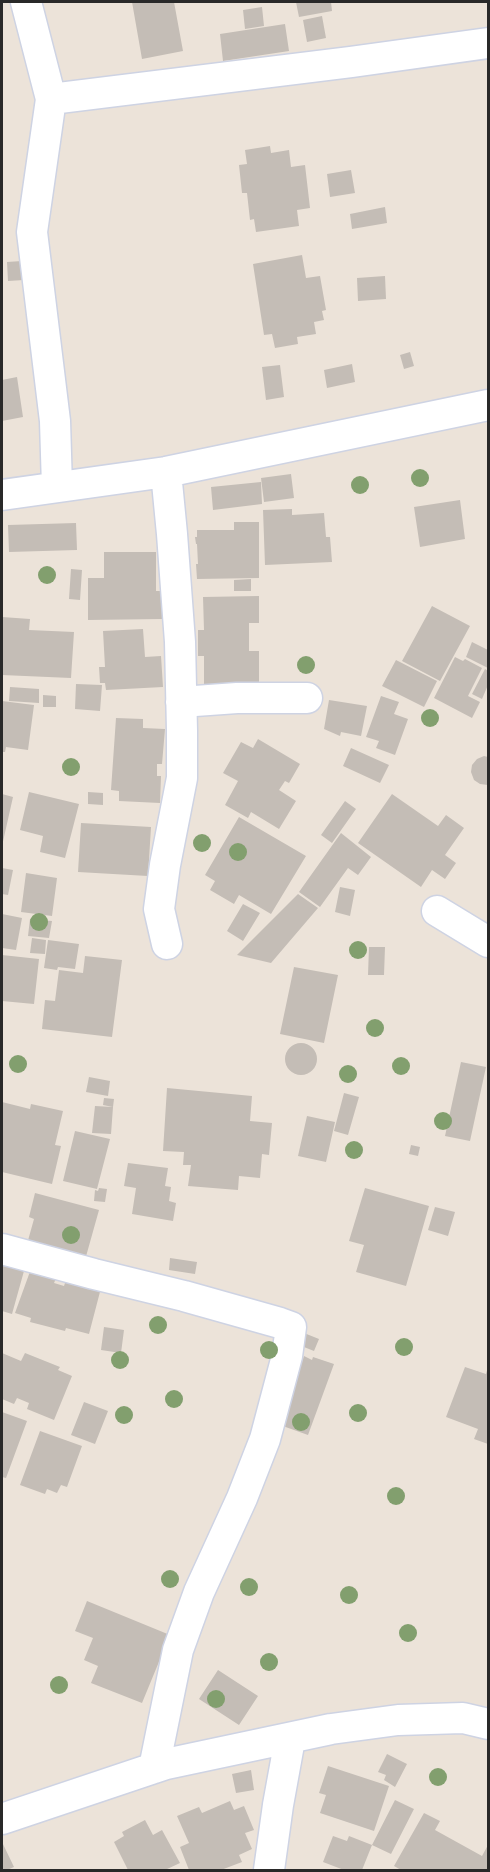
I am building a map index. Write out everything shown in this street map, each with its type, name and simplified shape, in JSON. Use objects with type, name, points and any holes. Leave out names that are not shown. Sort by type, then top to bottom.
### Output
[{"type":"street","points":[[26,2],[51,99],[32,232],[55,421],[57,487]]},
{"type":"street","points":[[51,99],[489,43]]},
{"type":"street","points":[[2,495],[166,472],[489,405]]},
{"type":"street","points":[[166,472],[180,642],[182,778],[159,909],[167,944]]},
{"type":"street","points":[[181,702],[237,698],[308,698]]},
{"type":"street","points":[[436,910],[489,942]]},
{"type":"street","points":[[2,1249],[184,1296],[291,1328],[287,1356],[265,1438],[242,1498],[199,1592],[178,1650],[154,1768]]},
{"type":"street","points":[[2,1819],[166,1764],[331,1729],[398,1720],[462,1718],[489,1724]]},
{"type":"street","points":[[269,1870],[290,1739]]},
{"type":"building","points":[[132,2],[174,2],[183,51],[142,59]]},
{"type":"building","points":[[296,2],[331,2],[332,11],[299,17]]},
{"type":"building","points":[[262,7],[264,26],[245,29],[243,10]]},
{"type":"building","points":[[322,16],[326,38],[307,42],[303,20]]},
{"type":"building","points":[[285,24],[289,51],[223,61],[220,34]]},
{"type":"building","points":[[270,146],[271,153],[289,150],[291,167],[305,165],[310,208],[297,210],[299,226],[256,232],[254,219],[250,220],[247,193],[242,193],[239,165],[247,164],[245,150]]},
{"type":"building","points":[[351,170],[355,193],[330,197],[327,174]]},
{"type":"building","points":[[385,207],[387,223],[352,229],[350,214]]},
{"type":"building","points":[[302,255],[306,278],[320,276],[326,310],[322,311],[324,320],[314,322],[316,334],[297,337],[298,344],[275,348],[272,334],[264,335],[253,264]]},
{"type":"building","points":[[22,261],[24,280],[8,281],[7,262]]},
{"type":"building","points":[[385,276],[386,299],[358,301],[357,278]]},
{"type":"building","points":[[410,352],[414,366],[404,369],[400,355]]},
{"type":"building","points":[[352,364],[355,382],[327,388],[324,370]]},
{"type":"building","points":[[280,365],[284,397],[266,400],[262,367]]},
{"type":"building","points":[[17,377],[23,417],[2,421],[2,380]]},
{"type":"building","points":[[291,474],[294,498],[264,502],[261,478]]},
{"type":"building","points":[[261,482],[262,504],[213,510],[211,487]]},
{"type":"building","points":[[460,500],[465,539],[420,547],[414,507]]},
{"type":"building","points":[[292,509],[292,515],[324,513],[326,537],[330,537],[332,562],[265,565],[263,510]]},
{"type":"building","points":[[234,522],[259,522],[259,578],[197,579],[195,537],[197,537],[197,530],[234,530]]},
{"type":"building","points":[[76,523],[77,550],[9,552],[8,525]]},
{"type":"building","points":[[104,552],[156,552],[156,591],[162,591],[162,619],[88,620],[88,578],[104,578]]},
{"type":"building","points":[[71,569],[82,570],[80,600],[69,599]]},
{"type":"building","points":[[251,579],[251,591],[234,591],[234,580]]},
{"type":"building","points":[[259,596],[259,623],[249,623],[249,651],[259,651],[259,684],[204,684],[204,656],[198,656],[198,630],[204,630],[203,597]]},
{"type":"building","points":[[432,606],[470,626],[440,681],[402,661]]},
{"type":"building","points":[[2,617],[30,619],[29,630],[74,632],[71,678],[2,675]]},
{"type":"building","points":[[143,629],[145,657],[161,656],[163,687],[106,690],[105,683],[100,683],[99,667],[105,667],[103,631]]},
{"type":"building","points":[[472,642],[488,650],[488,668],[466,657]]},
{"type":"building","points":[[455,657],[463,661],[465,659],[482,668],[468,696],[480,702],[472,718],[434,698]]},
{"type":"building","points":[[396,660],[437,681],[424,707],[382,686]]},
{"type":"building","points":[[485,669],[488,671],[488,685],[482,699],[472,694]]},
{"type":"building","points":[[76,684],[102,685],[100,711],[75,709]]},
{"type":"building","points":[[10,687],[39,689],[39,703],[9,701]]},
{"type":"building","points":[[43,695],[56,696],[56,707],[43,707]]},
{"type":"building","points":[[381,696],[399,702],[394,714],[408,719],[395,755],[376,748],[379,741],[366,737]]},
{"type":"building","points":[[329,700],[367,706],[361,736],[341,732],[340,736],[324,729]]},
{"type":"building","points":[[2,701],[34,705],[28,750],[6,747],[5,752],[2,752]]},
{"type":"building","points":[[116,718],[143,719],[143,728],[165,729],[162,764],[157,764],[157,776],[161,776],[160,803],[119,801],[119,791],[111,790]]},
{"type":"building","points":[[258,739],[300,764],[289,783],[285,781],[279,790],[296,801],[279,829],[251,812],[248,818],[225,805],[238,781],[223,773],[241,742],[253,748]]},
{"type":"building","points":[[351,748],[389,765],[380,783],[343,766]]},
{"type":"building","points":[[484,756],[488,757],[488,785],[474,780],[471,772],[472,765]]},
{"type":"building","points":[[29,792],[79,804],[65,858],[40,852],[43,836],[20,830]]},
{"type":"building","points":[[88,792],[103,793],[103,805],[88,804]]},
{"type":"building","points":[[2,794],[13,797],[2,846]]},
{"type":"building","points":[[392,794],[438,826],[446,815],[464,828],[445,855],[456,863],[445,879],[432,870],[421,887],[358,843]]},
{"type":"building","points":[[345,801],[356,809],[332,843],[321,835]]},
{"type":"building","points":[[239,817],[306,856],[271,914],[239,895],[234,904],[210,890],[215,881],[205,875]]},
{"type":"building","points":[[81,823],[151,827],[148,876],[78,872]]},
{"type":"building","points":[[341,833],[371,857],[358,875],[348,868],[320,907],[299,892]]},
{"type":"building","points":[[2,868],[13,870],[8,895],[2,894]]},
{"type":"building","points":[[26,873],[57,878],[52,916],[21,912]]},
{"type":"building","points":[[340,887],[355,890],[350,916],[335,912]]},
{"type":"building","points":[[298,894],[318,908],[271,963],[237,955]]},
{"type":"building","points":[[243,904],[260,913],[243,941],[227,931]]},
{"type":"building","points":[[2,914],[22,918],[16,950],[2,948]]},
{"type":"building","points":[[30,919],[52,921],[49,938],[28,936]]},
{"type":"building","points":[[32,938],[46,940],[45,954],[30,953]]},
{"type":"building","points":[[48,940],[79,944],[75,969],[44,968]]},
{"type":"building","points":[[369,947],[385,947],[384,975],[368,975]]},
{"type":"building","points":[[2,955],[39,959],[34,1004],[2,1001]]},
{"type":"building","points":[[85,956],[122,960],[112,1037],[42,1029],[45,1000],[55,1001],[59,970],[83,973]]},
{"type":"building","points":[[294,967],[338,975],[324,1043],[280,1034]]},
{"type":"building","points":[[301,1043],[312,1048],[317,1059],[312,1070],[301,1075],[290,1070],[285,1059],[290,1048]]},
{"type":"building","points":[[461,1062],[486,1067],[470,1141],[445,1136]]},
{"type":"building","points":[[89,1077],[110,1081],[108,1096],[86,1092]]},
{"type":"building","points":[[167,1088],[252,1096],[250,1121],[272,1123],[269,1155],[262,1154],[260,1178],[239,1176],[238,1190],[188,1186],[191,1165],[183,1165],[184,1152],[163,1151]]},
{"type":"building","points":[[344,1093],[359,1097],[348,1135],[334,1131]]},
{"type":"building","points":[[104,1098],[114,1099],[113,1107],[103,1105]]},
{"type":"building","points":[[2,1102],[30,1109],[31,1104],[63,1111],[55,1145],[61,1146],[52,1184],[2,1172]]},
{"type":"building","points":[[95,1106],[113,1107],[111,1134],[92,1133]]},
{"type":"building","points":[[307,1116],[335,1122],[326,1162],[298,1156]]},
{"type":"building","points":[[75,1131],[110,1139],[97,1189],[63,1181]]},
{"type":"building","points":[[411,1145],[420,1147],[418,1156],[409,1154]]},
{"type":"building","points":[[128,1163],[168,1168],[165,1186],[171,1187],[169,1201],[176,1203],[173,1221],[132,1214],[136,1188],[124,1186]]},
{"type":"building","points":[[99,1188],[107,1189],[105,1202],[94,1201],[95,1190],[98,1191]]},
{"type":"building","points":[[365,1188],[429,1206],[406,1286],[356,1272],[364,1245],[349,1241]]},
{"type":"building","points":[[35,1193],[99,1210],[85,1260],[27,1244],[34,1219],[29,1217]]},
{"type":"building","points":[[435,1207],[455,1212],[448,1236],[428,1230]]},
{"type":"building","points":[[170,1258],[197,1262],[195,1274],[169,1270]]},
{"type":"building","points":[[2,1265],[24,1271],[12,1314],[2,1311]]},
{"type":"building","points":[[32,1266],[58,1274],[54,1283],[64,1286],[67,1277],[101,1288],[89,1334],[66,1328],[65,1331],[30,1322],[31,1318],[15,1313]]},
{"type":"building","points":[[104,1327],[124,1330],[121,1353],[101,1350]]},
{"type":"building","points":[[304,1333],[319,1339],[314,1351],[299,1345]]},
{"type":"building","points":[[2,1353],[21,1361],[25,1353],[60,1367],[58,1370],[72,1376],[54,1420],[27,1409],[29,1403],[17,1398],[14,1404],[2,1399]]},
{"type":"building","points":[[304,1356],[312,1360],[313,1357],[334,1364],[308,1435],[280,1425]]},
{"type":"building","points":[[465,1367],[486,1374],[488,1367],[488,1444],[474,1439],[478,1429],[446,1417]]},
{"type":"building","points":[[84,1402],[108,1411],[95,1444],[71,1435]]},
{"type":"building","points":[[2,1412],[27,1421],[6,1478],[2,1477]]},
{"type":"building","points":[[40,1431],[82,1446],[67,1487],[61,1485],[57,1493],[47,1489],[45,1494],[20,1485]]},
{"type":"building","points":[[87,1601],[170,1635],[142,1703],[91,1683],[98,1666],[84,1660],[93,1638],[75,1631]]},
{"type":"building","points":[[218,1670],[258,1696],[239,1725],[199,1699]]},
{"type":"building","points":[[387,1754],[407,1764],[395,1787],[384,1780],[386,1775],[378,1772]]},
{"type":"building","points":[[328,1766],[389,1786],[374,1831],[320,1813],[326,1795],[319,1793]]},
{"type":"building","points":[[251,1770],[254,1790],[236,1793],[232,1774]]},
{"type":"building","points":[[395,1800],[414,1809],[391,1854],[372,1845]]},
{"type":"building","points":[[230,1801],[234,1810],[244,1806],[254,1830],[245,1833],[252,1849],[239,1855],[242,1862],[221,1870],[189,1870],[180,1847],[189,1843],[177,1816],[199,1807],[202,1813]]},
{"type":"building","points":[[424,1813],[440,1821],[435,1830],[482,1856],[488,1845],[488,1870],[401,1870],[394,1866]]},
{"type":"building","points":[[145,1820],[153,1835],[162,1830],[180,1863],[165,1870],[128,1870],[114,1842],[124,1836],[122,1832]]},
{"type":"building","points":[[333,1836],[347,1841],[349,1836],[372,1845],[362,1870],[344,1870],[323,1862]]},
{"type":"building","points":[[2,1842],[14,1867],[7,1870],[2,1870]]}]
